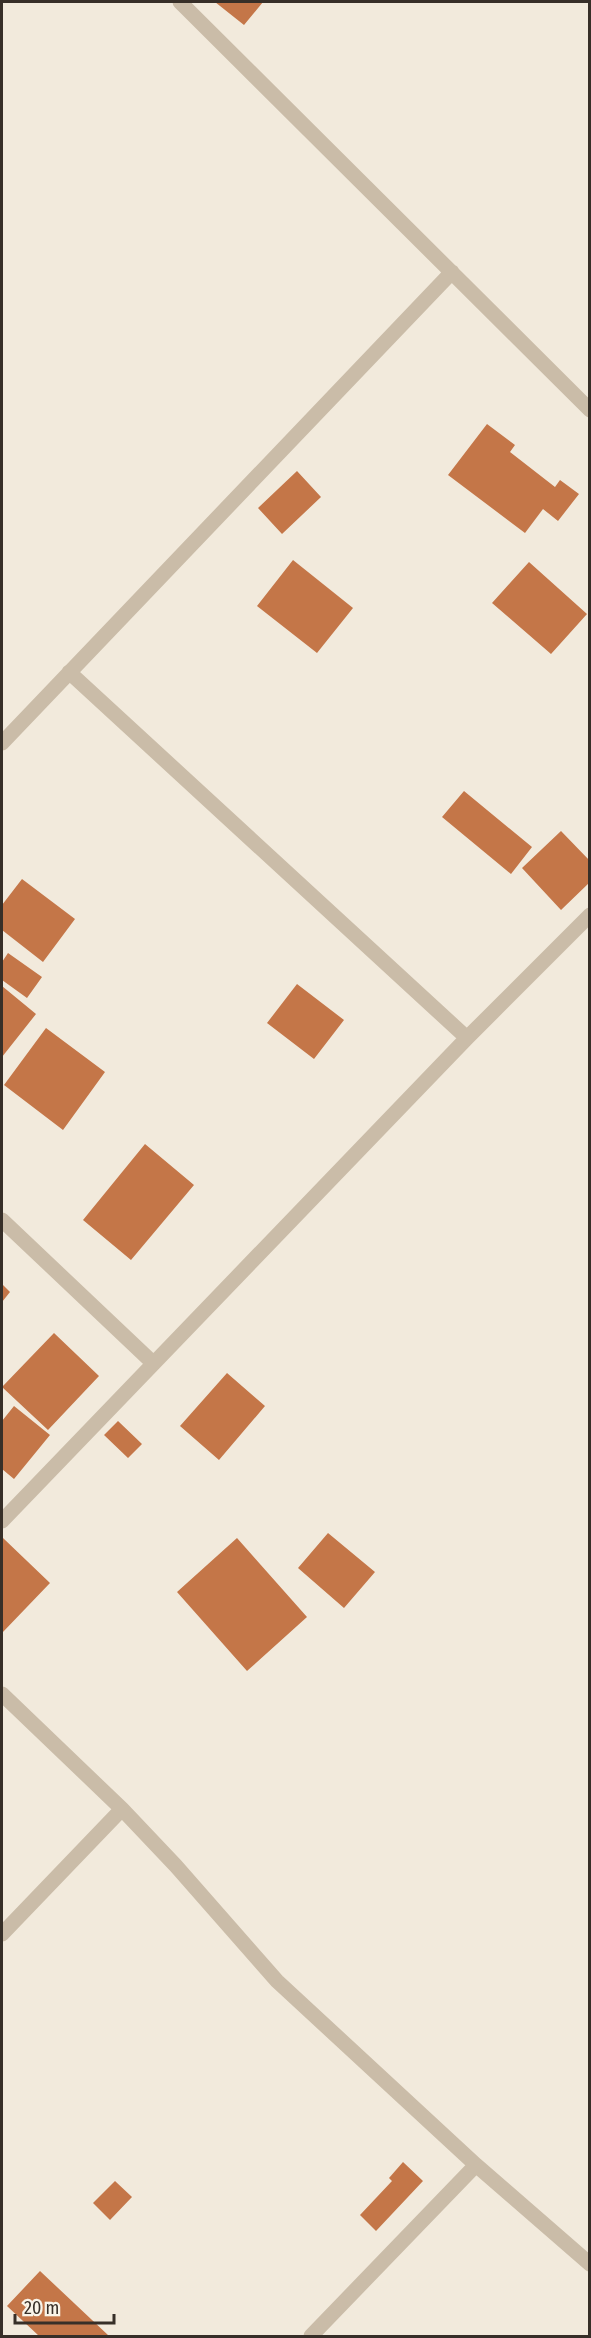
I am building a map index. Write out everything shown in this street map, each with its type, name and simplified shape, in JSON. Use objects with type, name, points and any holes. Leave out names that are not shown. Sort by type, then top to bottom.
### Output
[{"type":"street","points":[[180,2],[590,410]]},
{"type":"street","points":[[2,743],[452,272]]},
{"type":"street","points":[[69,672],[467,1038]]},
{"type":"street","points":[[2,1521],[467,1038],[590,915]]},
{"type":"street","points":[[2,1220],[153,1363]]},
{"type":"street","points":[[2,1694],[122,1809],[176,1866],[277,1981],[476,2165],[590,2264]]},
{"type":"street","points":[[2,1934],[122,1809]]},
{"type":"street","points":[[311,2337],[476,2165]]},
{"type":"building","points":[[215,2],[263,2],[244,25]]},
{"type":"building","points":[[487,424],[515,445],[510,452],[555,487],[560,480],[579,494],[558,521],[543,509],[525,533],[448,475]]},
{"type":"building","points":[[297,471],[321,497],[282,534],[258,508]]},
{"type":"building","points":[[293,560],[353,608],[317,653],[257,606]]},
{"type":"building","points":[[529,562],[587,614],[551,654],[492,603]]},
{"type":"building","points":[[464,791],[532,847],[511,874],[442,817]]},
{"type":"building","points":[[561,831],[590,861],[590,882],[561,910],[522,868]]},
{"type":"building","points":[[22,879],[75,919],[43,962],[2,930],[2,905]]},
{"type":"building","points":[[8,953],[42,977],[27,998],[2,980],[2,962]]},
{"type":"building","points":[[297,984],[344,1020],[314,1059],[267,1023]]},
{"type":"building","points":[[2,986],[36,1014],[2,1057]]},
{"type":"building","points":[[46,1028],[105,1072],[63,1130],[4,1085]]},
{"type":"building","points":[[145,1144],[194,1185],[131,1260],[83,1220]]},
{"type":"building","points":[[2,1284],[10,1292],[2,1302]]},
{"type":"building","points":[[54,1333],[99,1376],[48,1430],[2,1387]]},
{"type":"building","points":[[227,1373],[265,1406],[219,1460],[180,1426]]},
{"type":"building","points":[[14,1406],[50,1435],[14,1479],[2,1469],[2,1421]]},
{"type":"building","points":[[118,1421],[142,1444],[128,1458],[104,1435]]},
{"type":"building","points":[[328,1533],[375,1572],[344,1608],[298,1568]]},
{"type":"building","points":[[3,1538],[50,1583],[2,1633],[2,1540]]},
{"type":"building","points":[[237,1538],[307,1617],[247,1671],[177,1592]]},
{"type":"building","points":[[403,2162],[423,2181],[376,2231],[360,2215],[392,2181],[389,2178]]},
{"type":"building","points":[[115,2181],[132,2197],[110,2220],[93,2203]]},
{"type":"building","points":[[40,2271],[109,2336],[39,2336],[7,2306]]}]
